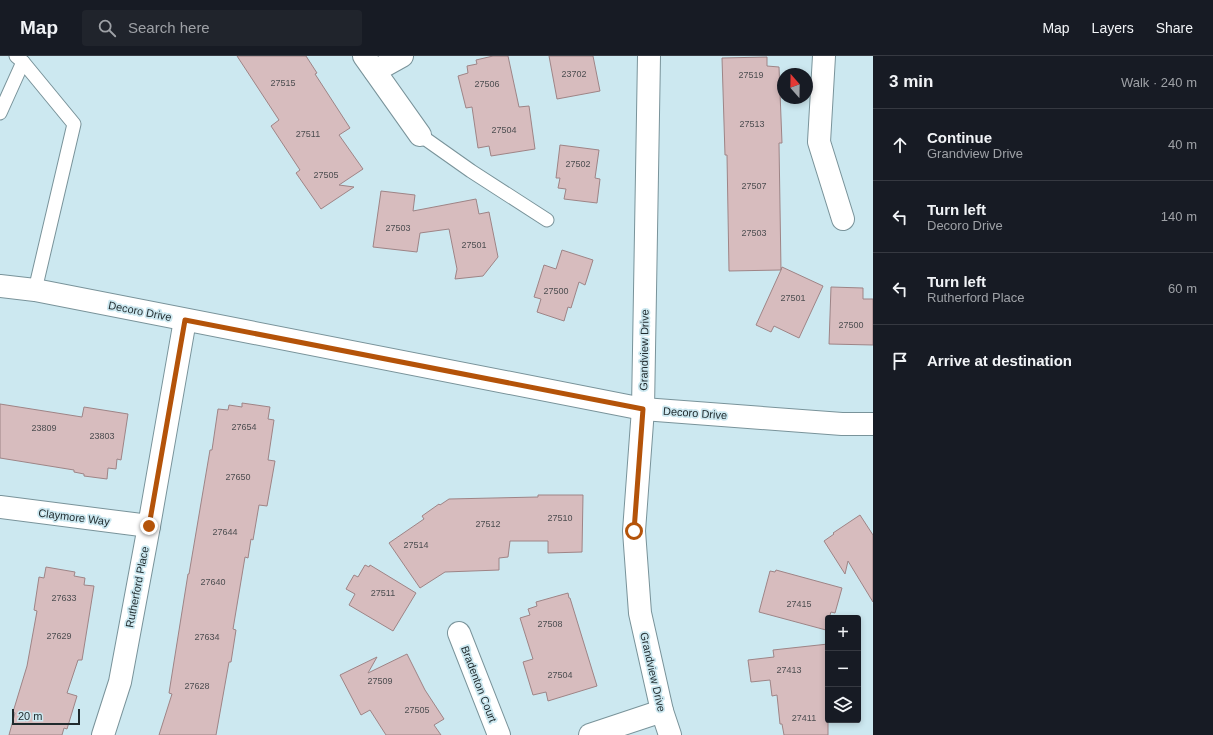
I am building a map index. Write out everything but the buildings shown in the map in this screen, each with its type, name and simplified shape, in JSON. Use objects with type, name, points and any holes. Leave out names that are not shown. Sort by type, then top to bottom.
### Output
[{"type":"street","points":[[402,56],[370,64],[420,135]]},
{"type":"street","name":"Grandview Drive","points":[[649,56],[643,409],[634,531],[640,614],[662,712],[670,735]]},
{"type":"street","points":[[824,56],[820,142],[843,219]]},
{"type":"street","name":"Decoro Drive","points":[[0,286],[35,290],[643,409],[842,424],[873,424]]},
{"type":"street","name":"Rutherford Place","points":[[104,735],[120,682],[185,320]]},
{"type":"street","name":"Claymore Way","points":[[0,507],[149,526]]},
{"type":"street","name":"Bradenton Court","points":[[458,633],[499,735]]},
{"type":"street","points":[[590,735],[662,712]]},
{"type":"lane","points":[[0,113],[19,59]]},
{"type":"lane","points":[[19,59],[74,124],[35,290]]},
{"type":"lane","points":[[420,135],[471,171],[547,220]]},
{"type":"route","points":[[149,526],[185,320],[643,409],[634,531]]}]
